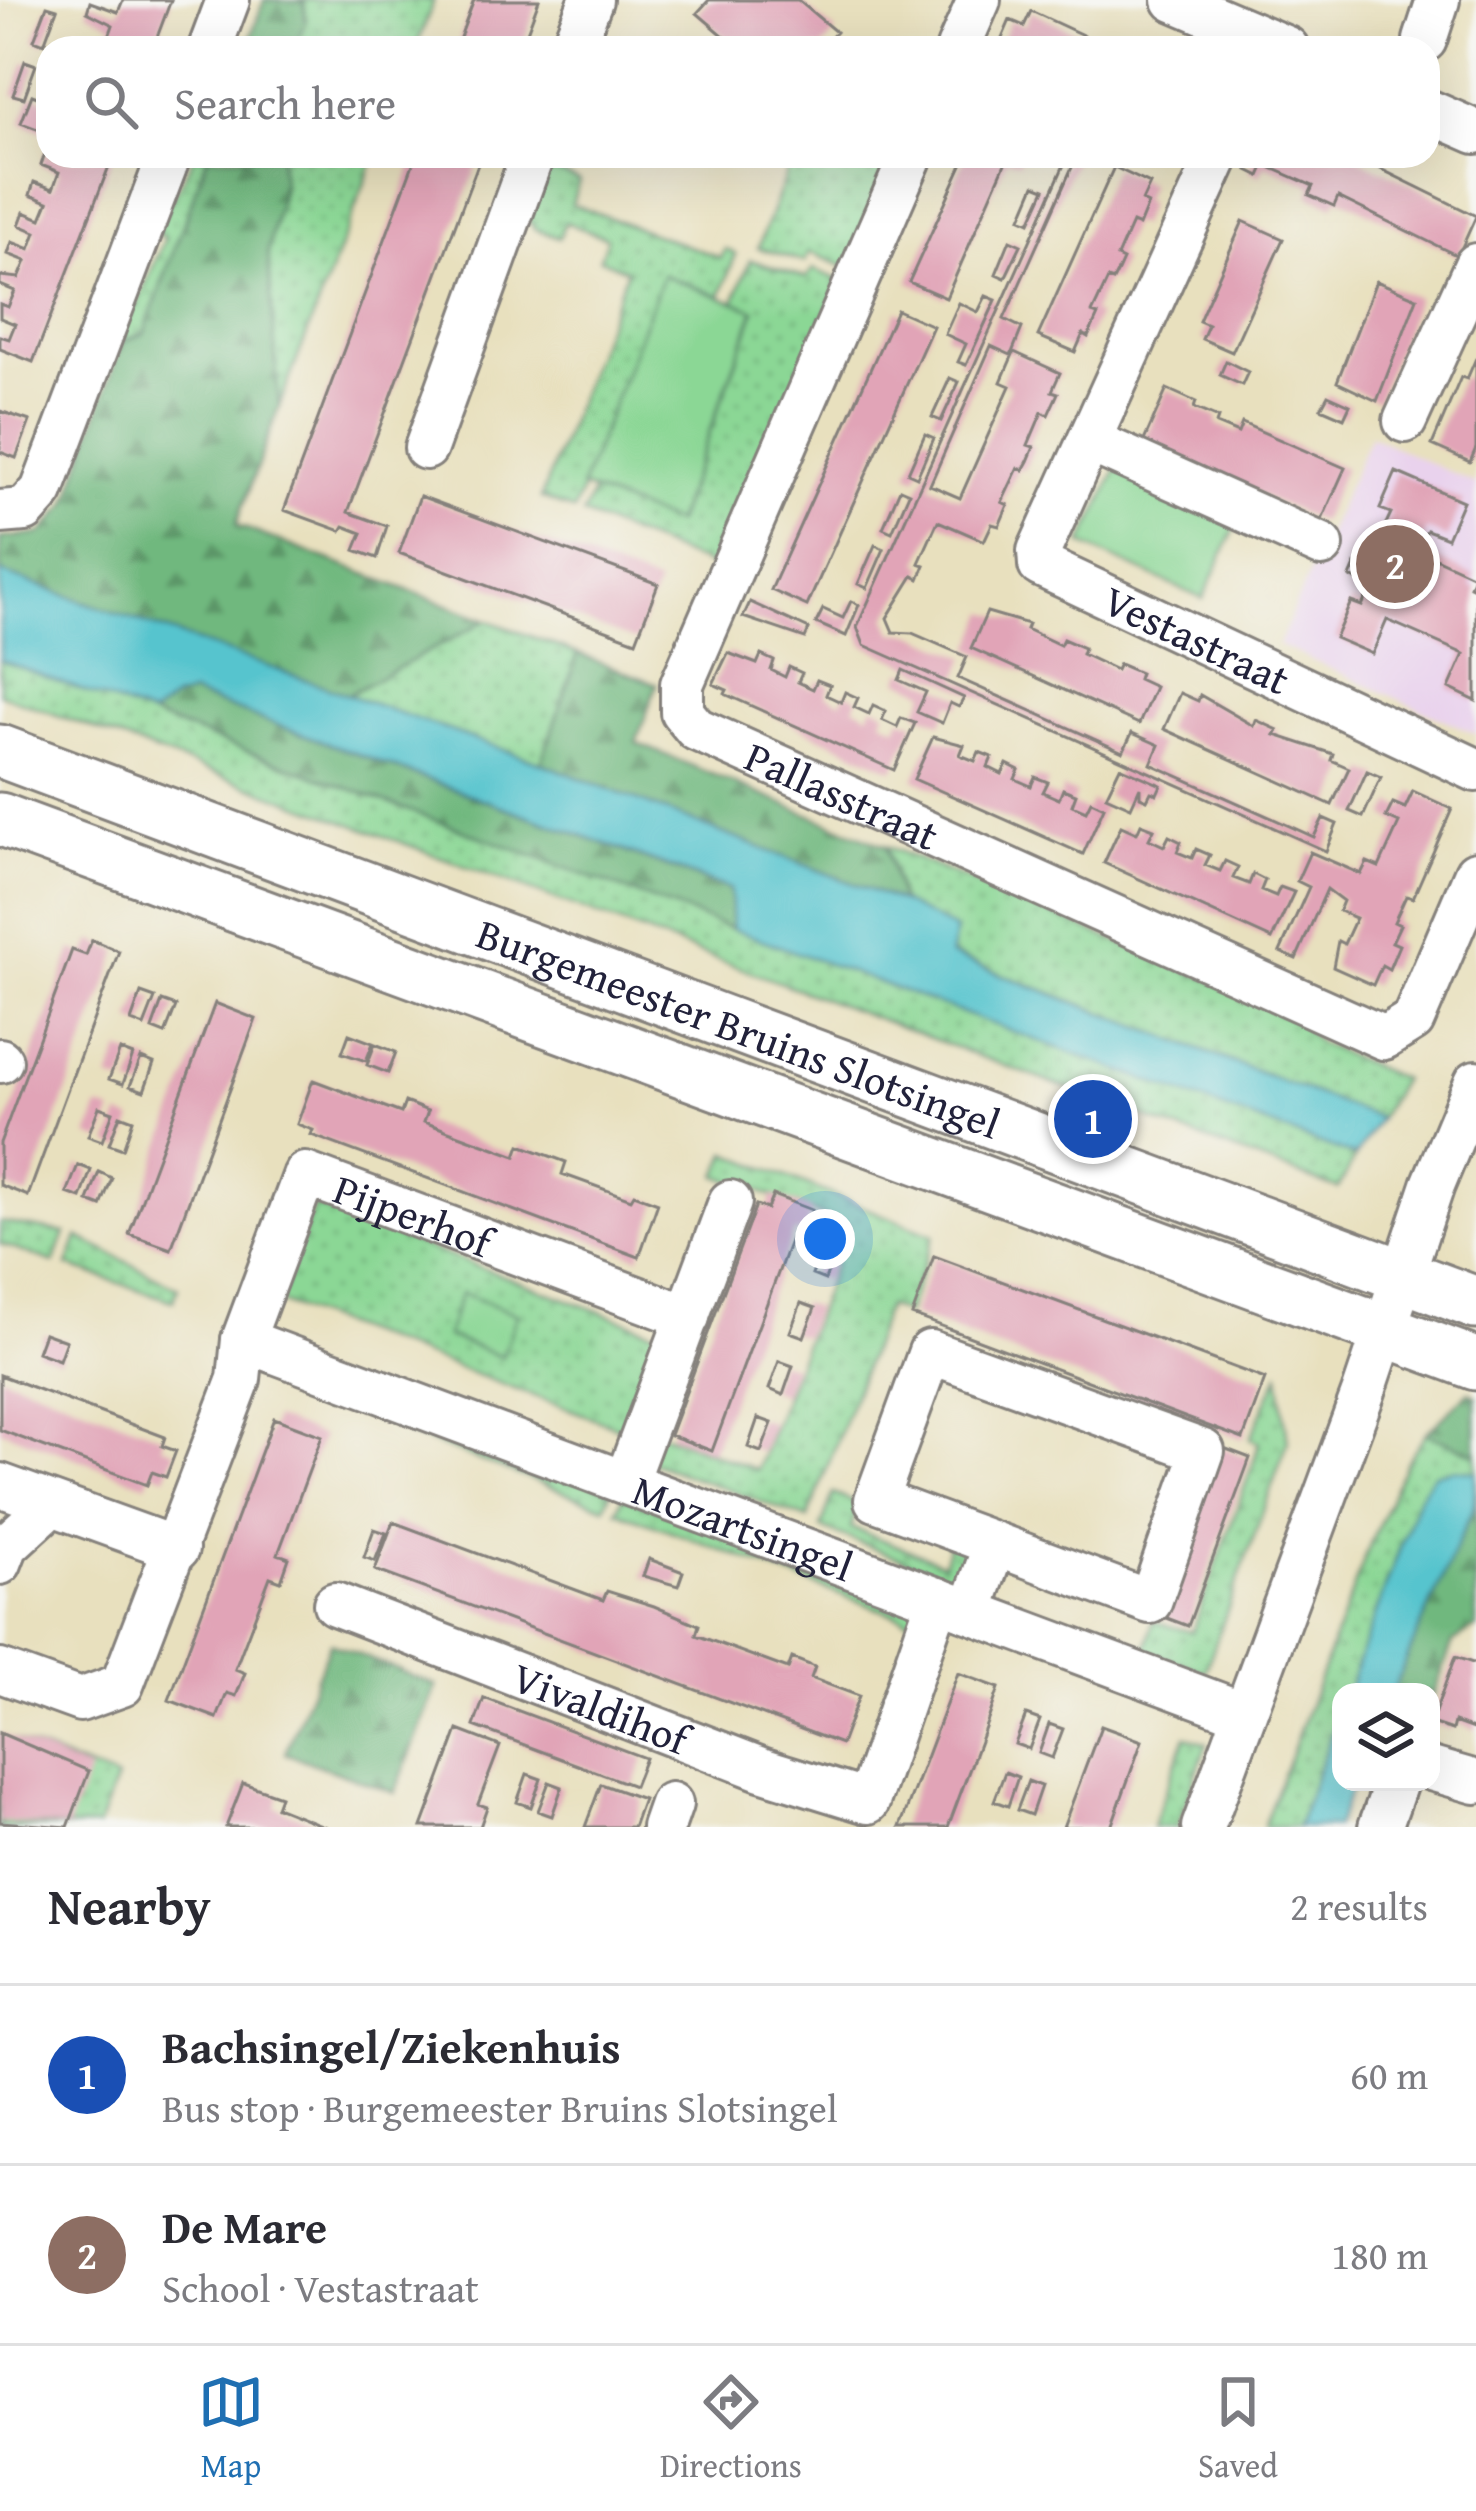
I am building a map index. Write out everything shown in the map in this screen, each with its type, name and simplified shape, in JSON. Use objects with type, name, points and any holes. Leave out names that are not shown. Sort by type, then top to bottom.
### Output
[{"type":"main road","name":"Burgemeester Bruins Slotsingel","points":[[0,751],[1476,1304]]},
{"type":"main road","name":"Burgemeester Bruins Slotsingel","points":[[0,819],[1476,1364]]},
{"type":"street","points":[[214,36],[228,0]]},
{"type":"street","points":[[577,36],[591,0]]},
{"type":"street","points":[[963,36],[979,0]]},
{"type":"street","points":[[1174,0],[1254,36]]},
{"type":"street","points":[[1440,116],[1476,132]]},
{"type":"street","points":[[0,512],[25,510],[42,490],[164,168]]},
{"type":"street","points":[[425,448],[528,168]]},
{"type":"street","name":"Pallasstraat","points":[[906,168],[682,684],[682,712],[696,729],[1384,1038],[1413,1020],[1476,873]]},
{"type":"street","name":"Vestastraat","points":[[1213,168],[1040,551],[1040,565],[1049,574],[1476,770]]},
{"type":"street","points":[[1405,421],[1476,265]]},
{"type":"street","points":[[1090,441],[1322,545]]},
{"type":"street","points":[[1203,1827],[1476,1082]]},
{"type":"street","name":"Pijperhof","points":[[243,1340],[305,1174],[688,1317]]},
{"type":"street","points":[[626,1481],[730,1202]]},
{"type":"street","points":[[0,1671],[80,1700],[122,1685],[239,1379],[243,1340]]},
{"type":"street","name":"Mozartsingel","points":[[243,1340],[1242,1713]]},
{"type":"street","points":[[931,1352],[1203,1451],[1150,1602],[995,1544],[876,1500],[931,1352]]},
{"type":"street","points":[[0,1485],[177,1549]]},
{"type":"street","points":[[0,1563],[7,1545],[51,1504]]},
{"type":"street","name":"Vivaldihof","points":[[335,1604],[871,1814],[955,1605],[995,1544]]},
{"type":"street","points":[[1440,1771],[1476,1782]]},
{"type":"street","points":[[1380,1827],[1393,1791]]},
{"type":"shaded area","points":[[1370,436],[1476,484],[1476,734],[1278,645]]},
{"type":"green space","points":[[264,0],[304,2],[306,22],[300,36],[251,36]]},
{"type":"green space","points":[[299,0],[434,0],[420,36],[300,36],[306,22],[304,2]]},
{"type":"green space","points":[[188,168],[204,168],[144,333],[122,342],[126,303],[136,307],[165,238],[156,233]]},
{"type":"green space","points":[[204,168],[281,168],[283,185],[268,251],[279,407],[236,525],[487,620],[347,695],[0,572],[0,538],[41,534],[68,503],[122,342],[144,333]]},
{"type":"green space","points":[[281,168],[370,168],[279,407],[268,251],[283,185]]},
{"type":"green space","points":[[788,168],[894,168],[850,269],[809,252],[805,262],[758,248]]},
{"type":"green space","points":[[556,171],[579,181],[572,204],[721,258],[725,249],[736,254],[720,296],[663,275],[574,511],[541,498],[627,270],[600,259],[607,238],[565,222],[559,238],[535,229],[526,218],[540,179]]},
{"type":"green space","points":[[750,260],[806,278],[813,269],[840,280],[719,569],[583,515],[593,491],[676,522],[755,311],[734,302]]},
{"type":"green space","points":[[663,275],[755,310],[675,523],[581,487]]},
{"type":"green space","points":[[1120,462],[1240,517],[1203,599],[1082,544]]},
{"type":"green space","points":[[487,620],[578,654],[541,763],[347,695]]},
{"type":"green space","points":[[578,654],[657,684],[636,743],[886,846],[901,902],[541,763]]},
{"type":"green space","points":[[0,660],[1356,1156],[1338,1189],[0,694]]},
{"type":"green space","points":[[192,694],[731,890],[732,929],[151,716],[174,698]]},
{"type":"green space","points":[[886,846],[1292,1014],[1318,1043],[1402,1079],[1379,1118],[949,954],[956,930],[901,902]]},
{"type":"green space","points":[[727,1153],[934,1235],[906,1314],[887,1306],[808,1519],[646,1460],[657,1432],[757,1470],[849,1225],[718,1176]]},
{"type":"green space","points":[[314,1206],[666,1336],[631,1432],[279,1302]]},
{"type":"green space","points":[[0,1222],[65,1233],[54,1263],[0,1244]]},
{"type":"green space","points":[[78,1237],[178,1288],[173,1301],[68,1266]]},
{"type":"green space","points":[[461,1293],[517,1314],[502,1357],[446,1336]]},
{"type":"green space","points":[[1279,1375],[1288,1442],[1205,1672],[1146,1651],[1153,1621],[1192,1632],[1254,1461],[1259,1443],[1250,1439]]},
{"type":"green space","points":[[1469,1392],[1476,1395],[1476,1454],[1426,1433]]},
{"type":"green space","points":[[416,1419],[611,1491],[605,1507],[411,1435]]},
{"type":"green space","points":[[1426,1433],[1476,1454],[1476,1472],[1453,1469],[1419,1496],[1350,1683],[1332,1683],[1332,1732],[1297,1827],[1263,1827],[1372,1539],[1406,1463]]},
{"type":"green space","points":[[1476,1482],[1476,1628],[1453,1642],[1438,1683],[1396,1683],[1472,1510]]},
{"type":"green space","points":[[833,1494],[858,1503],[851,1528],[943,1563],[950,1541],[965,1549],[970,1562],[963,1577],[955,1580],[821,1528]]},
{"type":"green space","points":[[623,1496],[921,1606],[916,1623],[617,1511]]},
{"type":"green space","points":[[330,1643],[437,1686],[395,1793],[285,1753]]},
{"type":"green space","points":[[0,1735],[116,1779],[98,1827],[0,1827]]},
{"type":"green space","points":[[1186,1736],[1207,1744],[1177,1827],[1152,1827]]},
{"type":"water","points":[[0,572],[541,763],[901,902],[956,930],[950,955],[1379,1118],[1356,1156],[732,929],[730,889],[192,694],[174,699],[151,716],[0,660]]},
{"type":"water","points":[[1453,1469],[1476,1472],[1474,1506],[1396,1683],[1350,1683],[1419,1496],[1434,1474]]},
{"type":"water","points":[[1332,1732],[1332,1791],[1350,1791],[1336,1827],[1297,1827]]},
{"type":"building","points":[[123,0],[171,0],[158,36],[109,36],[113,25],[87,12],[90,2],[118,12]]},
{"type":"building","points":[[474,0],[539,0],[526,36],[460,36]]},
{"type":"building","points":[[709,0],[798,0],[836,32],[832,36],[724,36],[697,13]]},
{"type":"building","points":[[47,6],[57,9],[47,36],[34,40]]},
{"type":"building","points":[[1031,11],[1085,36],[1003,36],[1010,20],[1024,26]]},
{"type":"building","points":[[25,61],[36,65],[24,98],[13,95]]},
{"type":"building","points":[[32,95],[36,96],[36,129],[21,123]]},
{"type":"building","points":[[49,168],[108,168],[33,362],[0,349],[0,336],[9,339],[15,324],[0,318],[0,304],[8,307],[15,291],[0,285],[0,276],[19,278],[26,261],[8,254],[12,242],[30,249],[36,232],[19,225],[24,212],[41,219],[48,202],[30,195],[34,182],[53,189],[59,172]]},
{"type":"building","points":[[412,168],[477,168],[348,512],[387,526],[377,558],[355,550],[362,533],[344,526],[341,531],[284,510]]},
{"type":"building","points":[[961,168],[1003,168],[946,298],[909,282]]},
{"type":"building","points":[[1063,168],[1072,168],[1004,319],[1022,328],[1011,355],[991,346],[930,485],[960,498],[1010,386],[1001,382],[1014,352],[1060,373],[1052,391],[1058,393],[1048,415],[1042,412],[1028,445],[1034,447],[1028,461],[1023,470],[1018,468],[1002,502],[1008,505],[999,526],[992,524],[984,541],[938,521],[919,563],[925,565],[919,579],[913,576],[887,618],[893,632],[912,633],[967,657],[958,678],[1123,752],[1132,733],[1159,745],[1151,764],[1314,837],[1323,818],[1337,824],[1326,851],[864,645],[857,627]]},
{"type":"building","points":[[1114,168],[1150,184],[1142,201],[1148,204],[1139,226],[1132,223],[1117,257],[1123,260],[1092,313],[1098,315],[1088,337],[1083,334],[1075,352],[1038,336]]},
{"type":"building","points":[[1272,168],[1378,168],[1476,216],[1458,256],[1338,197],[1334,206],[1309,195],[1313,186]]},
{"type":"building","points":[[1035,185],[1045,189],[1030,222],[1021,218]]},
{"type":"building","points":[[1243,221],[1283,239],[1232,352],[1202,339],[1208,325],[1199,321]]},
{"type":"building","points":[[1010,240],[1021,245],[1005,278],[996,274]]},
{"type":"building","points":[[1376,281],[1417,298],[1377,401],[1337,382]]},
{"type":"building","points":[[986,296],[996,300],[966,365],[958,362],[966,344],[945,334],[959,303],[978,312]]},
{"type":"building","points":[[897,310],[933,326],[807,606],[771,590]]},
{"type":"building","points":[[1476,358],[1476,448],[1470,462],[1432,445],[1461,377],[1467,379]]},
{"type":"building","points":[[1226,361],[1248,372],[1242,385],[1220,375]]},
{"type":"building","points":[[950,378],[959,382],[941,421],[932,417]]},
{"type":"building","points":[[1167,389],[1196,402],[1194,408],[1218,418],[1216,424],[1238,433],[1242,423],[1345,468],[1321,522],[1143,443]]},
{"type":"building","points":[[1328,395],[1350,405],[1344,418],[1321,408]]},
{"type":"building","points":[[0,411],[30,421],[16,458],[0,452]]},
{"type":"building","points":[[925,434],[934,438],[917,477],[908,473]]},
{"type":"building","points":[[1396,472],[1463,501],[1447,538],[1427,530],[1418,550],[1474,576],[1470,586],[1476,589],[1476,701],[1449,688],[1464,654],[1387,620],[1372,654],[1335,638],[1351,602],[1362,606],[1371,586],[1350,577],[1366,541],[1376,545],[1391,513],[1380,509]]},
{"type":"building","points":[[900,489],[909,493],[892,532],[883,528]]},
{"type":"building","points":[[420,496],[658,584],[636,641],[399,553]]},
{"type":"building","points":[[875,545],[884,549],[867,588],[858,584]]},
{"type":"building","points":[[851,601],[859,605],[846,636],[816,623],[823,609],[843,618]]},
{"type":"building","points":[[750,602],[809,629],[805,638],[743,617]]},
{"type":"building","points":[[987,612],[1028,624],[1026,629],[1060,645],[1063,639],[1084,648],[1082,654],[1116,670],[1119,664],[1140,673],[1138,679],[1155,687],[1139,724],[971,648]]},
{"type":"building","points":[[728,653],[757,664],[761,655],[774,661],[771,670],[785,677],[789,667],[802,673],[798,682],[813,689],[817,680],[830,685],[826,695],[841,702],[845,692],[858,698],[854,707],[869,714],[873,705],[886,711],[882,720],[897,727],[901,718],[915,723],[894,770],[725,694],[727,690],[713,684]]},
{"type":"building","points":[[903,670],[964,698],[959,707],[950,703],[942,723],[917,712],[926,692],[899,680]]},
{"type":"building","points":[[1180,693],[1198,701],[1200,695],[1254,726],[1256,720],[1278,730],[1275,735],[1333,754],[1331,760],[1349,768],[1332,805],[1164,729]]},
{"type":"building","points":[[933,737],[964,745],[960,755],[975,761],[979,752],[992,757],[988,767],[1002,774],[1007,764],[1019,770],[1015,779],[1031,786],[1035,777],[1048,782],[1043,792],[1059,799],[1063,789],[1076,794],[1072,805],[1086,811],[1091,801],[1104,807],[1083,854],[914,779]]},
{"type":"building","points":[[1120,767],[1161,785],[1157,794],[1151,792],[1147,800],[1140,797],[1140,787],[1131,807],[1106,796]]},
{"type":"building","points":[[1367,771],[1381,777],[1363,817],[1349,811]]},
{"type":"building","points":[[1413,791],[1452,809],[1413,898],[1406,896],[1394,922],[1400,925],[1392,942],[1399,945],[1389,969],[1382,965],[1373,985],[1333,967],[1338,941],[1344,944],[1356,918],[1339,911],[1343,901],[1327,889],[1296,959],[1280,952],[1309,887],[1297,881],[1310,852],[1361,874],[1367,862],[1379,867],[1399,823],[1386,817],[1393,803],[1405,808]]},
{"type":"building","points":[[1141,824],[1154,829],[1149,839],[1164,846],[1169,836],[1181,842],[1177,852],[1192,858],[1196,849],[1210,855],[1205,865],[1220,871],[1225,861],[1238,867],[1233,878],[1249,884],[1253,874],[1265,880],[1261,890],[1276,896],[1280,887],[1294,892],[1272,939],[1104,863],[1121,826],[1137,833]]},
{"type":"building","points":[[92,940],[119,951],[28,1196],[0,1185],[0,1143],[72,950],[86,955]]},
{"type":"building","points":[[141,993],[155,998],[144,1026],[131,1021]]},
{"type":"building","points":[[162,1001],[176,1006],[165,1034],[152,1029]]},
{"type":"building","points":[[215,1003],[256,1019],[171,1249],[129,1234]]},
{"type":"building","points":[[349,1034],[373,1043],[366,1061],[342,1053]]},
{"type":"building","points":[[375,1044],[396,1052],[388,1073],[367,1065]]},
{"type":"building","points":[[120,1050],[133,1055],[123,1084],[109,1079]]},
{"type":"building","points":[[141,1058],[154,1063],[144,1091],[130,1086]]},
{"type":"building","points":[[313,1080],[401,1113],[405,1102],[428,1111],[424,1122],[516,1156],[520,1145],[566,1162],[562,1174],[631,1199],[634,1194],[658,1203],[639,1257],[311,1135],[313,1130],[297,1124]]},
{"type":"building","points":[[99,1107],[113,1112],[102,1141],[88,1136]]},
{"type":"building","points":[[120,1115],[133,1120],[123,1149],[109,1144]]},
{"type":"building","points":[[78,1165],[91,1170],[81,1198],[67,1193]]},
{"type":"building","points":[[99,1172],[112,1178],[101,1206],[88,1201]]},
{"type":"building","points":[[773,1195],[812,1210],[804,1232],[793,1233],[712,1451],[670,1435],[756,1205],[767,1209]]},
{"type":"building","points":[[823,1246],[836,1251],[825,1280],[812,1275]]},
{"type":"building","points":[[934,1256],[1265,1379],[1243,1439],[912,1315]]},
{"type":"building","points":[[801,1303],[815,1308],[804,1337],[790,1332]]},
{"type":"building","points":[[44,1333],[66,1341],[59,1360],[37,1352]]},
{"type":"building","points":[[779,1361],[793,1366],[783,1395],[769,1389]]},
{"type":"building","points":[[0,1375],[165,1437],[162,1446],[176,1451],[166,1477],[152,1472],[147,1485],[0,1430]]},
{"type":"building","points":[[274,1418],[322,1436],[278,1554],[289,1558],[281,1581],[270,1577],[235,1669],[245,1673],[236,1696],[227,1693],[217,1718],[169,1700]]},
{"type":"building","points":[[758,1418],[772,1423],[761,1452],[748,1447]]},
{"type":"building","points":[[1221,1447],[1250,1458],[1188,1626],[1159,1615]]},
{"type":"building","points":[[393,1522],[603,1600],[607,1591],[654,1606],[699,1625],[696,1635],[788,1669],[792,1658],[815,1667],[811,1678],[859,1696],[841,1744],[375,1570]]},
{"type":"building","points":[[374,1529],[386,1533],[375,1561],[364,1557]]},
{"type":"building","points":[[649,1559],[683,1572],[678,1586],[643,1576]]},
{"type":"building","points":[[1455,1657],[1476,1664],[1476,1730],[1454,1722],[1452,1730],[1440,1726],[1440,1698]]},
{"type":"building","points":[[958,1673],[999,1688],[948,1827],[900,1827]]},
{"type":"building","points":[[484,1698],[645,1758],[634,1786],[474,1726]]},
{"type":"building","points":[[1026,1715],[1040,1720],[1029,1749],[1015,1744]]},
{"type":"building","points":[[1049,1724],[1063,1729],[1052,1758],[1039,1753]]},
{"type":"building","points":[[1101,1726],[1142,1741],[1111,1827],[1063,1827]]},
{"type":"building","points":[[458,1730],[500,1746],[478,1804],[487,1807],[480,1827],[422,1827]]},
{"type":"building","points":[[0,1733],[89,1771],[68,1827],[0,1822]]},
{"type":"building","points":[[1005,1772],[1018,1777],[1008,1806],[994,1801]]},
{"type":"building","points":[[527,1774],[541,1779],[531,1807],[517,1802]]},
{"type":"building","points":[[1028,1781],[1041,1786],[1031,1815],[1017,1810]]},
{"type":"building","points":[[549,1782],[562,1787],[552,1816],[538,1811]]},
{"type":"building","points":[[243,1783],[280,1796],[276,1807],[326,1827],[226,1827]]},
{"type":"building","points":[[601,1784],[643,1799],[633,1827],[585,1827]]},
{"type":"place","name":"De Mare","points":[[1395,564]]},
{"type":"place","name":"Bachsingel/Ziekenhuis","points":[[1093,1119]]}]
